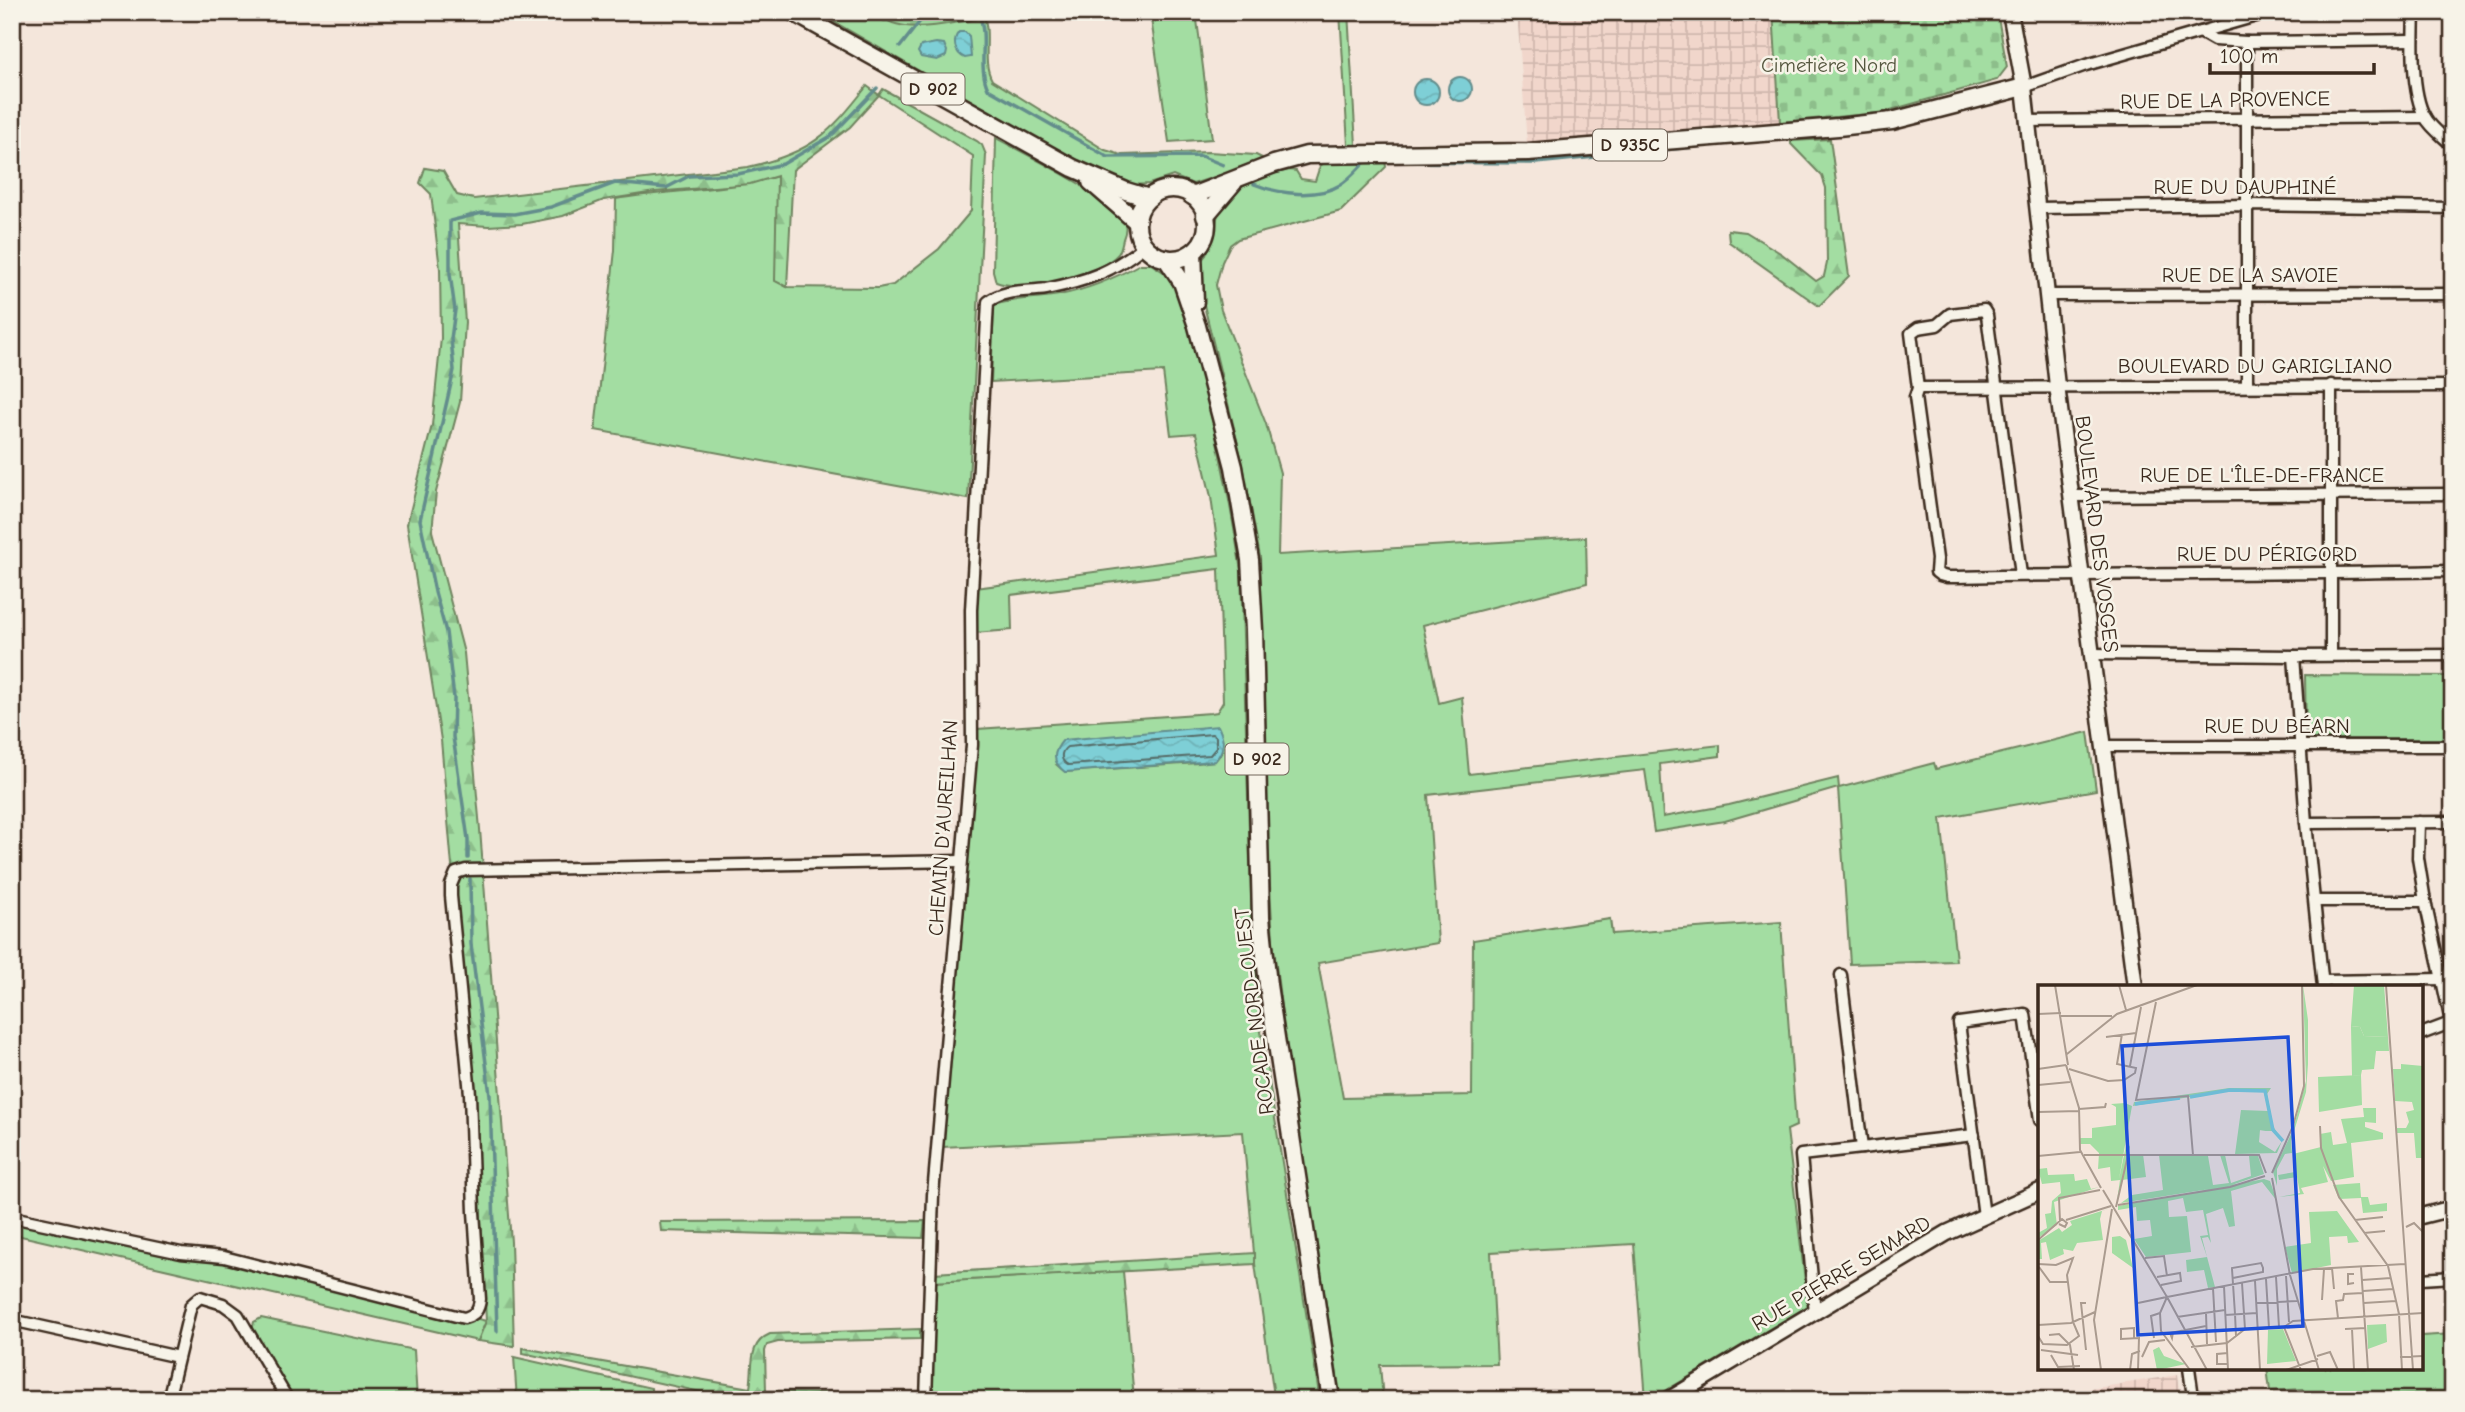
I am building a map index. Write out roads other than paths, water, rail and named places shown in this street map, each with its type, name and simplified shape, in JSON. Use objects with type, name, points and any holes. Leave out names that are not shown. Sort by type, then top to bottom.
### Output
[{"type":"main road","name":"D 902","points":[[793,12],[1073,168],[1125,191],[1149,198]]},
{"type":"main road","name":"BOULEVARD DES VOSGES","points":[[2010,12],[2024,86],[2057,386],[2135,985]]},
{"type":"main road","name":"D 935C","points":[[1192,196],[1274,164],[1307,155],[1528,152],[1892,121],[2024,86]]},
{"type":"main road","name":"D 902","points":[[1073,168],[1115,200],[1137,222]]},
{"type":"main road","name":"D 935C","points":[[1205,216],[1235,180]]},
{"type":"main road","points":[[1170,189],[1192,196],[1203,208],[1205,216],[1204,236],[1193,252],[1183,257],[1166,258],[1152,253],[1140,239],[1137,222],[1143,205],[1159,192],[1170,189]]},
{"type":"main road","name":"ROCADE NORD-OUEST","points":[[1193,252],[1197,326]]},
{"type":"main road","name":"ROCADE NORD-OUEST","points":[[1166,258],[1182,282],[1197,326],[1234,467],[1250,560],[1261,918],[1268,985],[1331,1400]]},
{"type":"main road","name":"RUE PIERRE SEMARD","points":[[1668,1400],[1947,1233],[2038,1192]]},
{"type":"main road","points":[[2423,1216],[2453,1208]]},
{"type":"street","points":[[2024,86],[2086,65],[2270,12]]},
{"type":"street","points":[[2414,12],[2416,85],[2425,117],[2453,146]]},
{"type":"street","points":[[2200,32],[2214,40],[2413,40]]},
{"type":"street","points":[[2247,41],[2247,385]]},
{"type":"street","name":"RUE DE LA PROVENCE","points":[[2026,121],[2425,117]]},
{"type":"street","name":"RUE DU DAUPHINÉ","points":[[2038,208],[2248,205],[2453,208]]},
{"type":"street","name":"CHEMIN D'AUREILHAN","points":[[926,1400],[933,1195],[972,745],[971,610],[988,302],[1006,293],[1045,289],[1098,276],[1144,246]]},
{"type":"street","name":"RUE DE LA SAVOIE","points":[[2048,295],[2453,294]]},
{"type":"street","points":[[1918,388],[1912,330],[1937,325],[1950,314],[1984,310],[1987,315],[2021,575]]},
{"type":"street","points":[[2331,385],[2331,655]]},
{"type":"street","name":"BOULEVARD DU GARIGLIANO","points":[[1918,388],[2453,386]]},
{"type":"street","name":"RUE DU PÉRIGORD","points":[[1918,388],[1915,397],[1937,572],[1940,575],[2453,571]]},
{"type":"street","name":"RUE DE L'ÎLE-DE-FRANCE","points":[[2071,496],[2453,494]]},
{"type":"street","points":[[2091,654],[2453,655]]},
{"type":"street","points":[[2294,656],[2306,824],[2323,984],[2442,979]]},
{"type":"street","name":"RUE DU BÉARN","points":[[2102,746],[2453,746]]},
{"type":"street","points":[[2419,822],[2418,858],[2452,1026],[2423,1033]]},
{"type":"street","points":[[2306,824],[2453,822]]},
{"type":"street","points":[[12,1217],[181,1254],[223,1257],[464,1318],[472,1316],[478,1310],[480,1299],[470,1094],[451,896],[451,885],[456,873],[466,870],[584,866],[961,861]]},
{"type":"street","points":[[2315,901],[2425,901]]},
{"type":"street","points":[[1841,975],[1862,1148]]},
{"type":"street","points":[[1984,1216],[1959,1023],[2025,1014],[2038,1106]]},
{"type":"street","points":[[1815,1313],[1801,1155],[1973,1136]]},
{"type":"street","points":[[2423,1279],[2453,1277]]},
{"type":"street","points":[[168,1400],[191,1305],[200,1297],[223,1304],[238,1315],[288,1400]]},
{"type":"street","points":[[12,1320],[178,1357]]},
{"type":"street","points":[[2189,1370],[2193,1397]]},
{"type":"water","points":[[959,32],[965,32],[969,36],[971,57],[965,58],[956,50],[955,39]]},
{"type":"water","points":[[944,44],[946,56],[937,60],[921,57],[918,52],[921,46]]},
{"type":"water","points":[[1460,77],[1468,81],[1472,89],[1468,97],[1460,101],[1452,97],[1448,89],[1452,81]]},
{"type":"water","points":[[1426,79],[1435,83],[1439,92],[1435,101],[1426,105],[1417,101],[1413,92],[1417,83]]},
{"type":"water","points":[[1218,726],[1223,744],[1215,761],[1065,772],[1055,757],[1063,740]]},
{"type":"waterway","points":[[900,47],[921,20],[979,14],[983,32],[983,71],[988,89],[1108,157],[1201,156],[1223,165]]},
{"type":"waterway","points":[[468,858],[468,839],[453,737],[454,698],[446,632],[420,520],[454,370],[451,339],[455,310],[450,274],[450,221],[482,213],[514,214],[551,207],[615,183],[666,188],[689,176],[738,174],[783,164],[831,136],[877,88]]},
{"type":"waterway","points":[[1975,108],[1987,105]]},
{"type":"waterway","points":[[1254,184],[1286,192],[1309,193],[1340,185],[1365,162],[1536,163],[1743,142]]},
{"type":"waterway","points":[[470,879],[471,944],[490,1095],[497,1331]]},
{"type":"park label","name":"Cimetière Nord","points":[[1829,65]]}]
